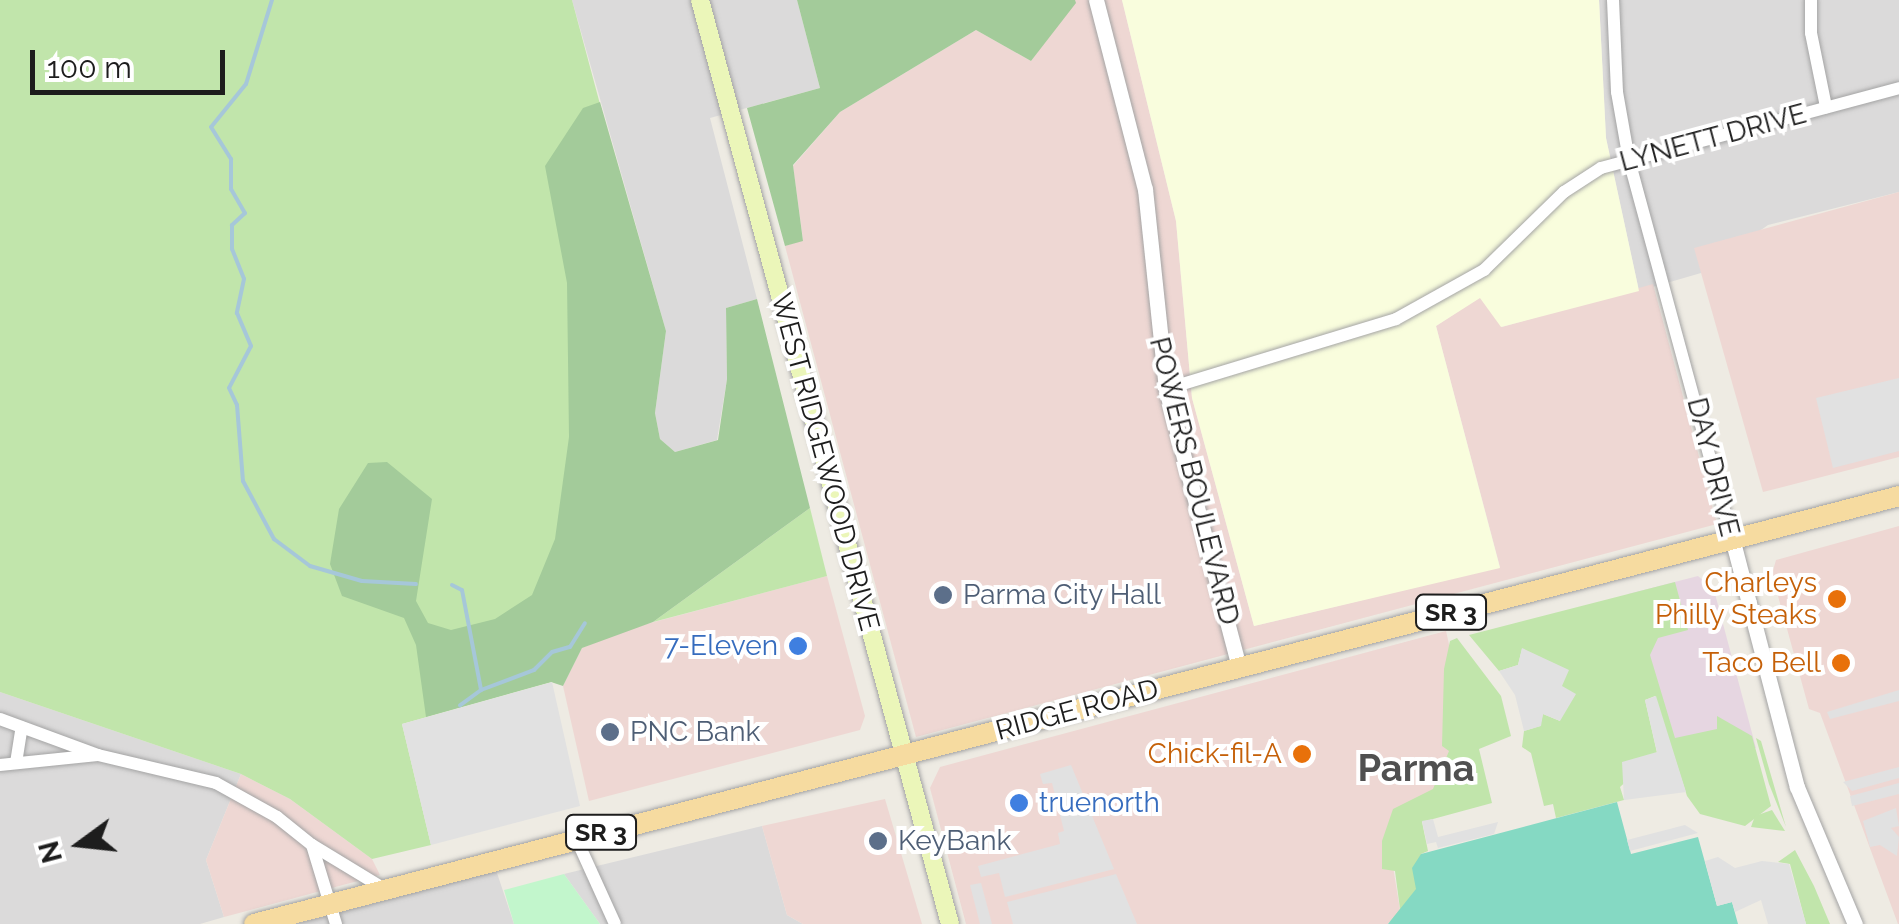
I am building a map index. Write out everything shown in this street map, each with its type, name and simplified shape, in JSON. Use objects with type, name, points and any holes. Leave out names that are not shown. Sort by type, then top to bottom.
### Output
[{"type":"main road","name":"WEST RIDGEWOOD DRIVE","points":[[700,0],[950,924]]},
{"type":"main road","name":"RIDGE ROAD","points":[[254,924],[334,914],[386,890],[576,838],[1899,496]]},
{"type":"street","name":"POWERS BOULEVARD","points":[[1096,0],[1145,189],[1166,389],[1239,667]]},
{"type":"street","name":"DAY DRIVE","points":[[1613,0],[1617,92],[1629,160],[1792,771],[1855,924]]},
{"type":"street","points":[[1811,0],[1826,108]]},
{"type":"street","name":"LYNETT DRIVE","points":[[1166,389],[1396,319],[1484,270],[1564,192],[1601,168],[1899,88]]},
{"type":"street","points":[[0,719],[98,755],[216,784],[386,890]]},
{"type":"street","points":[[16,762],[22,727]]},
{"type":"street","points":[[0,765],[98,755]]},
{"type":"street","points":[[576,838],[615,924]]},
{"type":"street","points":[[312,844],[334,914]]},
{"type":"shaded area","points":[[572,0],[797,0],[820,88],[710,118],[757,299],[726,308],[727,379],[717,440],[675,452],[660,439],[655,413],[666,331]]},
{"type":"shaded area","points":[[1075,0],[1122,0],[1176,221],[1192,398],[1254,626],[1500,567],[1436,326],[1480,297],[1502,327],[1653,284],[1717,524],[916,737],[785,246],[803,240],[793,166],[840,112],[976,30],[1031,61]]},
{"type":"shaded area","points":[[1122,0],[1599,0],[1606,138],[1639,291],[1501,327],[1480,298],[1436,326],[1500,568],[1254,626],[1192,398],[1176,221]]},
{"type":"shaded area","points":[[1599,0],[1899,0],[1899,192],[1768,225],[1701,273],[1639,291],[1606,138]]},
{"type":"shaded area","points":[[1899,192],[1899,457],[1763,492],[1694,248]]},
{"type":"shaded area","points":[[1899,378],[1899,451],[1833,468],[1816,398]]},
{"type":"shaded area","points":[[1899,526],[1898,924],[1820,713],[1809,709],[1772,574],[1776,560]]},
{"type":"shaded area","points":[[827,576],[865,716],[860,730],[589,801],[563,686],[582,648],[628,629]]},
{"type":"shaded area","points":[[1698,576],[1714,590],[1756,748],[1680,772],[1628,594]]},
{"type":"shaded area","points":[[1446,631],[1467,724],[1459,770],[1391,854],[1400,910],[1388,924],[966,924],[930,788],[940,767]]},
{"type":"shaded area","points":[[1522,648],[1569,670],[1562,686],[1576,694],[1560,721],[1543,714],[1541,726],[1524,731],[1515,695],[1499,671],[1518,665]]},
{"type":"shaded area","points":[[552,682],[580,806],[431,845],[402,724]]},
{"type":"shaded area","points":[[1899,690],[1899,701],[1830,719],[1827,712]]},
{"type":"shaded area","points":[[0,692],[241,774],[206,860],[224,917],[200,924],[0,924]]},
{"type":"shaded area","points":[[1656,696],[1686,792],[1624,800],[1622,762],[1657,752],[1645,700]]},
{"type":"shaded area","points":[[1071,765],[1114,869],[1005,897],[999,873],[981,877],[978,866],[1060,844],[1058,833],[1064,831],[1052,783],[1043,784],[1040,774]]},
{"type":"shaded area","points":[[1899,767],[1899,778],[1852,791],[1843,782]]},
{"type":"shaded area","points":[[241,774],[290,799],[372,859],[380,875],[224,917],[206,860]]},
{"type":"shaded area","points":[[1899,783],[1899,794],[1852,806],[1850,796]]},
{"type":"shaded area","points":[[885,799],[922,924],[803,924],[787,915],[762,826]]},
{"type":"shaded area","points":[[1896,808],[1899,826],[1891,828],[1899,837],[1897,856],[1880,845],[1870,847],[1863,821]]},
{"type":"shaded area","points":[[1433,819],[1438,837],[1498,822],[1494,834],[1438,848],[1436,842],[1427,844],[1422,821]]},
{"type":"shaded area","points":[[1685,825],[1698,833],[1630,851],[1627,840]]},
{"type":"shaded area","points":[[762,826],[787,915],[803,924],[600,924],[564,874]]},
{"type":"shaded area","points":[[1718,857],[1735,868],[1762,861],[1789,864],[1806,924],[1768,924],[1761,900],[1735,912],[1732,902],[1717,906],[1705,861]]},
{"type":"shaded area","points":[[496,870],[514,924],[297,924]]},
{"type":"shaded area","points":[[1116,874],[1137,924],[1013,924],[1007,902]]},
{"type":"shaded area","points":[[981,883],[992,924],[980,924],[970,885]]},
{"type":"green space","points":[[0,0],[572,0],[651,294],[552,682],[402,724],[431,845],[372,859],[290,799],[241,774],[0,692]]},
{"type":"green space","points":[[797,0],[1076,3],[1031,61],[976,30],[840,112],[793,165],[803,241],[785,246],[747,108],[820,88]]},
{"type":"green space","points":[[600,102],[666,331],[655,413],[660,439],[675,452],[718,440],[727,379],[726,308],[757,299],[810,508],[653,622],[582,648],[563,686],[551,682],[426,717],[416,645],[404,618],[342,596],[330,564],[339,509],[368,463],[387,462],[432,499],[416,601],[428,623],[451,630],[495,619],[532,595],[555,539],[569,437],[567,283],[545,166],[583,108]]},
{"type":"green space","points":[[810,508],[827,576],[653,622]]},
{"type":"green space","points":[[1675,582],[1688,630],[1658,638],[1650,655],[1675,738],[1717,729],[1717,716],[1752,736],[1771,806],[1745,826],[1700,814],[1687,796],[1655,696],[1645,700],[1657,753],[1620,787],[1624,800],[1556,818],[1553,804],[1544,806],[1531,753],[1522,747],[1524,731],[1540,726],[1543,714],[1560,721],[1561,686],[1522,649],[1518,665],[1499,671],[1469,635]]},
{"type":"green space","points":[[1457,638],[1501,696],[1511,736],[1479,749],[1492,803],[1422,822],[1428,851],[1421,854],[1420,890],[1388,924],[1400,909],[1395,871],[1382,869],[1382,841],[1393,809],[1433,789],[1449,751],[1442,746],[1444,669],[1450,641]]},
{"type":"green space","points":[[1756,738],[1761,741],[1786,827],[1769,784]]},
{"type":"green space","points":[[1617,802],[1631,854],[1698,837],[1717,906],[1732,902],[1738,924],[1388,924],[1416,889],[1412,868],[1421,854]]},
{"type":"green space","points":[[1772,810],[1785,831],[1751,827],[1755,816]]},
{"type":"green space","points":[[1795,850],[1830,924],[1806,924],[1790,864],[1778,862]]},
{"type":"green space","points":[[564,874],[600,924],[514,924],[504,890]]},
{"type":"waterway","points":[[272,0],[246,84],[211,127],[231,159],[231,189],[245,213],[232,225],[232,249],[244,279],[237,313],[251,346],[229,388],[237,405],[243,481],[274,539],[310,566],[362,581],[416,584]]},
{"type":"waterway","points":[[452,585],[462,590],[481,690],[460,705]]},
{"type":"waterway","points":[[481,690],[534,670],[552,652],[570,647],[585,623]]},
{"type":"place","name":"Parma City Hall","points":[[943,595]]},
{"type":"place","name":"Charleys Philly Steaks","points":[[1837,599]]},
{"type":"place","name":"7-Eleven","points":[[798,646]]},
{"type":"place","name":"Taco Bell","points":[[1841,663]]},
{"type":"place","name":"PNC Bank","points":[[610,732]]},
{"type":"place","name":"Chick-fil-A","points":[[1302,754]]},
{"type":"place","name":"truenorth","points":[[1019,803]]},
{"type":"place","name":"KeyBank","points":[[878,841]]},
{"type":"district","name":"Parma","points":[[1416,768]]}]
